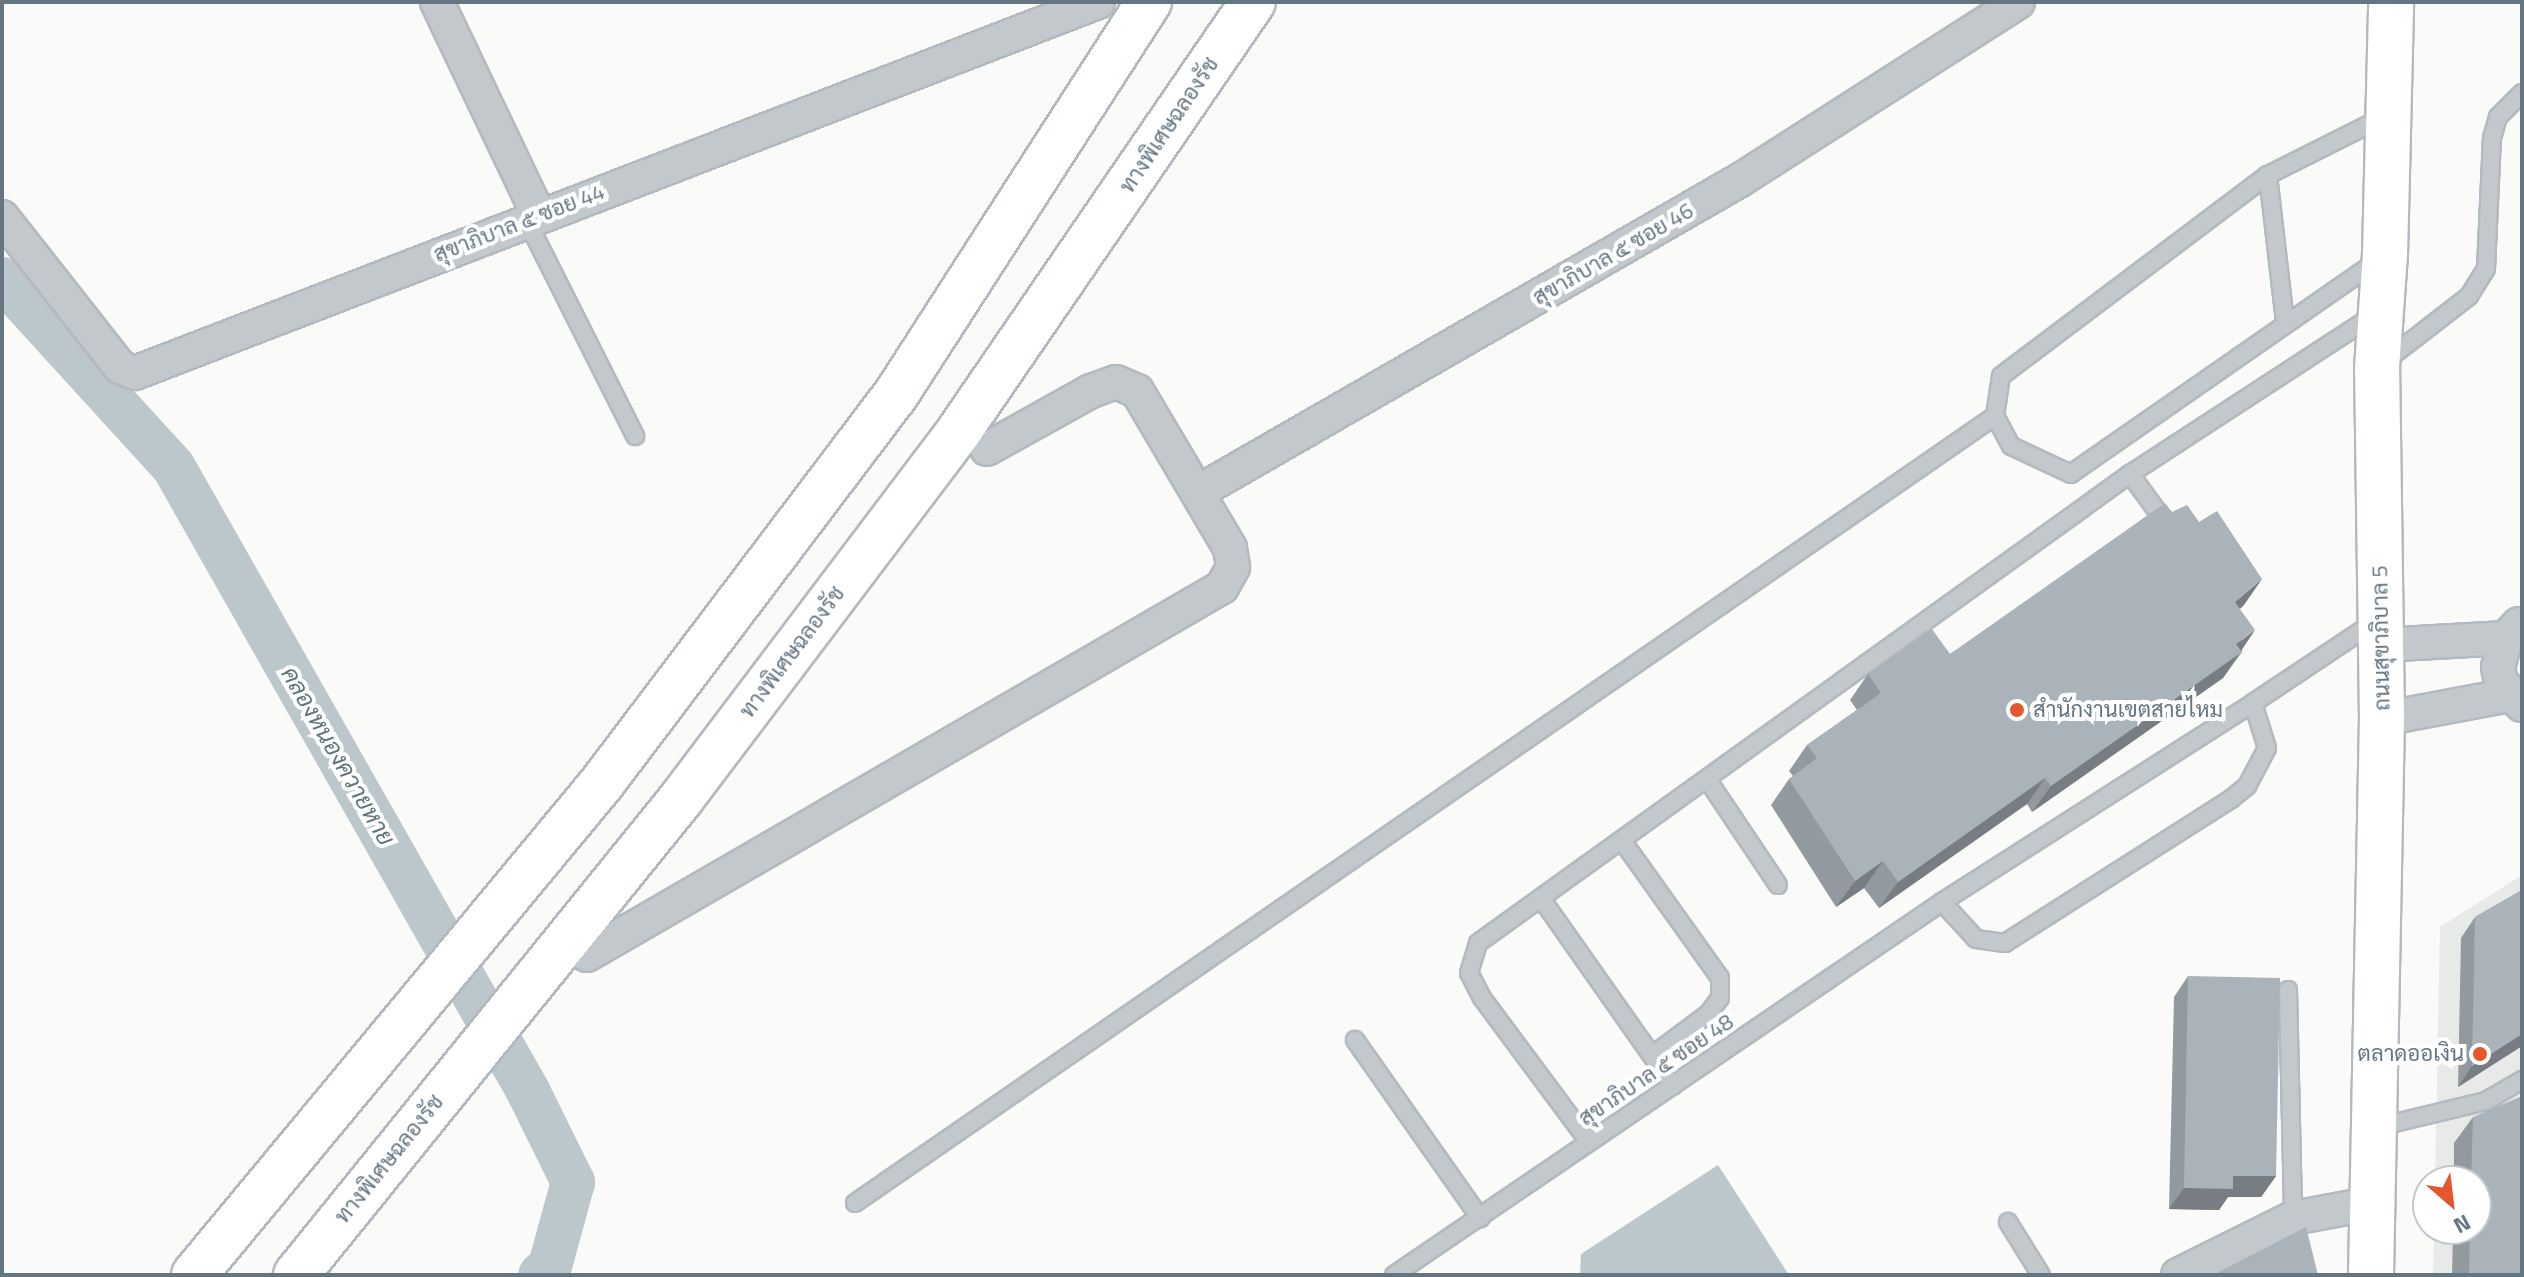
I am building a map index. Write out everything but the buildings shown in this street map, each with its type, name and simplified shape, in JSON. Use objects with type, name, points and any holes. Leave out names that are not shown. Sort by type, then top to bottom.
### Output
[{"type":"main road","points":[[194,1275],[602,783],[895,396],[1149,2]]},
{"type":"main road","name":"ทางพิเศษฉลองรัช","points":[[296,1275],[681,799],[959,431],[1253,2]]},
{"type":"main road","name":"ถนนสุขาภิบาล 5","points":[[2371,1275],[2378,1127],[2382,719],[2377,368],[2383,309],[2392,2]]},
{"type":"street","points":[[437,2],[532,217]]},
{"type":"street","name":"สุขาภิบาล ๕ ซอย 44","points":[[2,217],[120,367],[135,373],[532,217],[1098,2]]},
{"type":"street","name":"สุขาภิบาล ๕ ซอย 46","points":[[1200,491],[1740,180],[2018,2]]},
{"type":"street","points":[[587,955],[1222,587],[1233,567],[1230,548],[1200,491],[1137,391],[1116,382],[987,449]]},
{"type":"street","points":[[2381,632],[2514,630],[2498,667],[2516,700],[2382,719]]},
{"type":"street","points":[[2178,1275],[2293,1218],[2374,1203]]},
{"type":"lane","points":[[2377,368],[2469,296],[2486,269],[2492,138],[2498,117],[2522,93]]},
{"type":"lane","points":[[2385,255],[2285,321],[2071,474],[2011,446],[1995,416],[2001,376],[2268,175],[2391,113]]},
{"type":"lane","points":[[2268,175],[2285,321]]},
{"type":"lane","points":[[532,217],[635,436]]},
{"type":"lane","points":[[1589,1142],[1469,973],[1478,943],[1543,901],[1709,782],[2130,474],[2383,309]]},
{"type":"lane","points":[[855,1203],[1995,416]]},
{"type":"lane","points":[[2130,474],[2157,511]]},
{"type":"lane","name":"สุขาภิบาล ๕ ซอย 48","points":[[1394,1275],[1942,902],[2253,703],[2381,632]]},
{"type":"lane","points":[[1942,902],[1976,939],[2005,943],[2218,808],[2247,786],[2267,748],[2253,703]]},
{"type":"lane","points":[[1709,782],[1778,885]]},
{"type":"lane","points":[[1623,842],[1720,978],[1720,998],[1708,1014],[1653,1055]]},
{"type":"lane","points":[[1543,901],[1673,1086]]},
{"type":"lane","points":[[2288,990],[2293,1218]]},
{"type":"lane","points":[[1355,1040],[1480,1218]]},
{"type":"lane","points":[[2378,1127],[2486,1101],[2522,1080]]},
{"type":"lane","points":[[2008,1222],[2041,1275]]},
{"type":"shaded area","name":"ตลาดออเงิน","points":[[2522,875],[2522,1275],[2433,1275],[2434,1245],[2492,1245],[2492,1165],[2435,1165],[2440,927]]},
{"type":"shaded area","points":[[1718,1165],[1789,1275],[1580,1275],[1581,1254]]},
{"type":"waterway","name":"คลองหนองควายหาย","points":[[2,279],[173,466],[528,1091],[573,1182],[550,1266],[540,1275]]},
{"type":"place","name":"สำนักงานเขตสายไหม","points":[[2017,710]]},
{"type":"place","name":"ตลาดออเงิน","points":[[2480,1054]]}]
